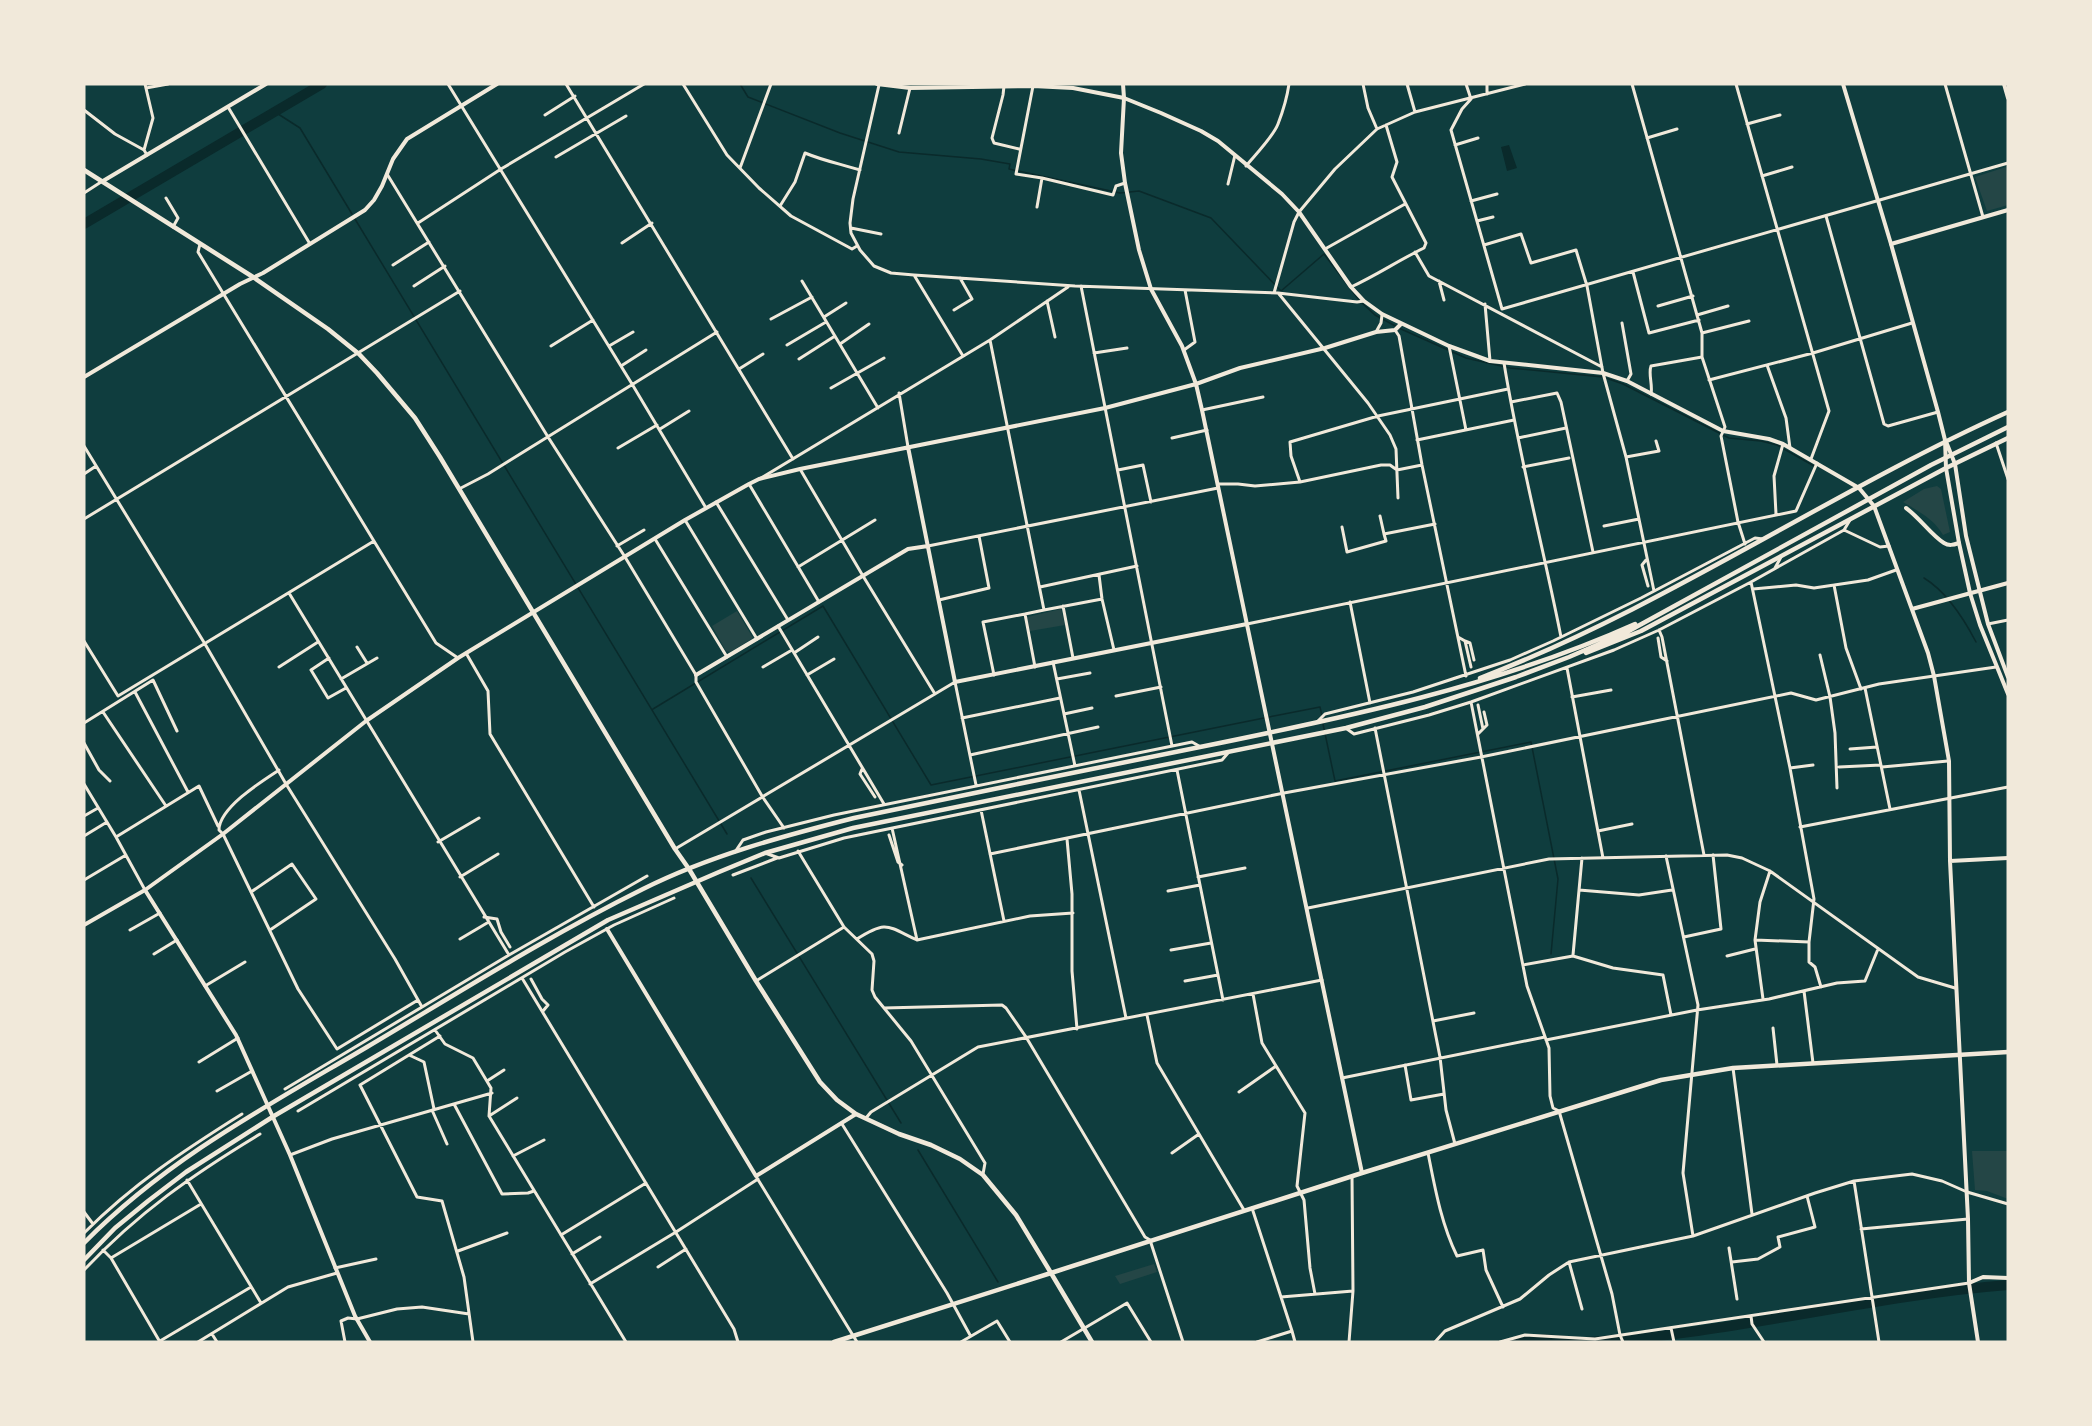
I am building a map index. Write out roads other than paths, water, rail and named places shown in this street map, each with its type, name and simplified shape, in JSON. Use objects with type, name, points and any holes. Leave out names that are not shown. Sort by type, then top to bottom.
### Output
[{"type":"main road","points":[[84,170],[254,277],[328,329],[359,354],[415,418],[675,849],[820,1082],[837,1100],[866,1120],[931,1145],[960,1159],[983,1174],[1016,1215],[1092,1342]]},
{"type":"main road","points":[[1457,687],[1508,668],[1600,626],[1683,584],[1945,440],[2008,412]]},
{"type":"main road","points":[[84,1260],[115,1228],[186,1172],[274,1116],[608,920],[765,853],[853,828],[1346,728],[1425,707],[1516,677],[1627,632],[1930,465],[2008,427]]},
{"type":"main road","points":[[1569,657],[1594,651],[1620,640],[1712,595],[1874,506],[2008,438]]},
{"type":"main road","points":[[84,1243],[110,1216],[144,1188],[207,1143],[577,923],[689,869],[824,825],[1272,733],[1404,702],[1549,659],[1660,613]]},
{"type":"main road","points":[[834,1342],[1244,1210],[1660,1080],[1733,1068],[2008,1052]]},
{"type":"street","points":[[146,153],[153,118],[146,86],[168,84]]},
{"type":"street","points":[[84,193],[146,153],[228,107],[257,86],[266,84]]},
{"type":"street","points":[[448,84],[706,508]]},
{"type":"street","points":[[84,377],[357,216],[374,200],[396,153],[407,140],[497,84]]},
{"type":"street","points":[[566,84],[793,459]]},
{"type":"street","points":[[418,223],[644,84]]},
{"type":"street","points":[[683,84],[727,155],[780,206],[791,216],[852,249],[858,246]]},
{"type":"street","points":[[740,168],[771,84]]},
{"type":"street","points":[[1123,84],[1121,153],[1139,250],[1151,289],[1184,350],[1203,410],[1362,1173]]},
{"type":"street","points":[[1246,166],[1278,126],[1280,113],[1287,101],[1289,84]]},
{"type":"street","points":[[1363,84],[1368,108],[1377,129]]},
{"type":"street","points":[[1407,84],[1415,112]]},
{"type":"street","points":[[1466,84],[1471,99]]},
{"type":"street","points":[[1486,84],[1487,94]]},
{"type":"street","points":[[1276,293],[1294,222],[1299,212],[1335,169],[1377,129],[1415,112],[1525,84]]},
{"type":"street","points":[[1632,84],[1699,320],[1702,333],[1702,357],[1725,427],[1721,436],[1737,522],[1745,544]]},
{"type":"street","points":[[1736,84],[1829,411],[1811,459]]},
{"type":"street","points":[[1843,84],[1891,244],[1945,440],[1955,464],[1966,536],[1979,590],[1988,624],[2008,677]]},
{"type":"street","points":[[1945,84],[1983,217]]},
{"type":"street","points":[[2004,84],[2008,98]]},
{"type":"street","points":[[1364,301],[1276,293],[1070,286],[914,275],[891,273],[874,266],[858,246],[850,228],[853,199],[878,85],[910,88],[1033,86],[1090,90],[1124,98],[1202,131],[1218,141],[1282,194],[1299,212],[1352,287],[1364,301],[1382,314],[1449,346],[1490,361],[1603,373],[1627,381],[1723,431],[1784,444],[1859,488],[1874,506],[1912,609],[1934,676],[1949,761],[1950,861],[1968,1219],[1969,1282],[1978,1342]]},
{"type":"street","points":[[1004,86],[992,138],[994,143],[1019,149]]},
{"type":"street","points":[[1033,86],[1016,174],[1113,195],[1116,186],[1125,183]]},
{"type":"street","points":[[899,133],[910,88]]},
{"type":"street","points":[[544,115],[575,96]]},
{"type":"street","points":[[1471,99],[1452,127],[1501,311]]},
{"type":"street","points":[[228,107],[310,244]]},
{"type":"street","points":[[84,110],[115,134],[146,153]]},
{"type":"street","points":[[1747,124],[1780,115]]},
{"type":"street","points":[[556,157],[626,116]]},
{"type":"street","points":[[1352,287],[1424,248],[1426,243],[1392,177],[1397,162],[1386,125]]},
{"type":"street","points":[[1647,138],[1677,129]]},
{"type":"street","points":[[1455,145],[1478,138]]},
{"type":"street","points":[[780,206],[795,182],[805,153],[829,163],[860,170]]},
{"type":"street","points":[[1228,184],[1235,155]]},
{"type":"street","points":[[1501,311],[2008,163]]},
{"type":"street","points":[[1762,176],[1792,167]]},
{"type":"street","points":[[387,174],[548,437],[625,557],[696,675],[696,682],[762,796],[784,828]]},
{"type":"street","points":[[1037,207],[1042,178]]},
{"type":"street","points":[[1472,201],[1497,194]]},
{"type":"street","points":[[166,198],[178,218],[174,227]]},
{"type":"street","points":[[1325,249],[1406,204]]},
{"type":"street","points":[[1891,244],[2008,210]]},
{"type":"street","points":[[1826,216],[1884,424],[1888,426],[1938,412]]},
{"type":"street","points":[[1477,221],[1493,217]]},
{"type":"street","points":[[622,243],[652,224]]},
{"type":"street","points":[[850,228],[881,234]]},
{"type":"street","points":[[1484,245],[1521,234],[1531,263],[1575,250],[1587,286],[1603,373],[1626,457],[1654,591]]},
{"type":"street","points":[[393,264],[429,242]]},
{"type":"street","points":[[200,244],[198,252],[436,643],[458,658]]},
{"type":"street","points":[[1415,252],[1429,276],[1501,311],[1602,367]]},
{"type":"street","points":[[414,286],[445,266]]},
{"type":"street","points":[[1633,272],[1649,333],[1699,320]]},
{"type":"street","points":[[914,275],[963,356]]},
{"type":"street","points":[[954,310],[972,299],[960,278]]},
{"type":"street","points":[[802,281],[878,408]]},
{"type":"street","points":[[1438,281],[1444,300]]},
{"type":"street","points":[[84,925],[145,890],[223,834],[366,721],[458,658],[685,520],[793,459],[990,340],[1070,286]]},
{"type":"street","points":[[1081,286],[1172,746]]},
{"type":"street","points":[[1184,350],[1194,342],[1185,290]]},
{"type":"street","points":[[84,519],[460,291]]},
{"type":"street","points":[[1276,293],[1325,348],[1378,416],[1396,449],[1398,498]]},
{"type":"street","points":[[1658,306],[1693,296]]},
{"type":"street","points":[[771,319],[812,297]]},
{"type":"street","points":[[1047,301],[1055,338]]},
{"type":"street","points":[[787,345],[846,303]]},
{"type":"street","points":[[1485,304],[1490,361]]},
{"type":"street","points":[[1697,315],[1728,306]]},
{"type":"street","points":[[1376,332],[1381,323],[1382,314]]},
{"type":"street","points":[[551,346],[593,320]]},
{"type":"street","points":[[1702,333],[1749,321]]},
{"type":"street","points":[[1622,323],[1631,374],[1627,381]]},
{"type":"street","points":[[1708,380],[1813,353],[1912,323]]},
{"type":"street","points":[[840,344],[870,324]]},
{"type":"street","points":[[759,479],[1105,408],[1196,384],[1240,368],[1325,348],[1376,332],[1395,330],[1401,324]]},
{"type":"street","points":[[1395,330],[1399,336],[1417,440],[1466,676]]},
{"type":"street","points":[[609,346],[633,332]]},
{"type":"street","points":[[459,489],[717,333]]},
{"type":"street","points":[[799,359],[835,336]]},
{"type":"street","points":[[990,340],[1044,610]]},
{"type":"street","points":[[1449,346],[1466,430]]},
{"type":"street","points":[[1094,353],[1127,348]]},
{"type":"street","points":[[621,366],[646,350]]},
{"type":"street","points":[[738,369],[763,354]]},
{"type":"street","points":[[1651,394],[1651,366],[1702,357]]},
{"type":"street","points":[[831,388],[884,358]]},
{"type":"street","points":[[1504,363],[1523,467],[1561,637]]},
{"type":"street","points":[[1767,365],[1786,418],[1790,448]]},
{"type":"street","points":[[1300,482],[1291,456],[1290,442],[1378,416],[1508,389]]},
{"type":"street","points":[[899,393],[976,785]]},
{"type":"street","points":[[1511,402],[1557,393],[1561,402],[1593,552]]},
{"type":"street","points":[[1203,410],[1263,396]]},
{"type":"street","points":[[618,448],[689,411]]},
{"type":"street","points":[[1417,440],[1514,420]]},
{"type":"street","points":[[1518,438],[1566,428]]},
{"type":"street","points":[[1172,438],[1207,430]]},
{"type":"street","points":[[1945,440],[1946,468],[1970,592],[1996,667],[2008,694]]},
{"type":"street","points":[[1626,457],[1659,451],[1656,441]]},
{"type":"street","points":[[1996,443],[2008,479]]},
{"type":"street","points":[[1776,514],[1774,476],[1784,444]]},
{"type":"street","points":[[84,446],[286,784],[396,959],[422,1007]]},
{"type":"street","points":[[1523,467],[1569,458]]},
{"type":"street","points":[[675,849],[955,682],[1796,511],[1817,463]]},
{"type":"street","points":[[1117,470],[1143,465],[1151,502]]},
{"type":"street","points":[[696,675],[908,549],[1028,527],[1219,486],[1300,482],[1381,465],[1390,465],[1397,470],[1422,465]]},
{"type":"street","points":[[84,474],[96,466]]},
{"type":"street","points":[[800,469],[862,576],[935,694]]},
{"type":"street","points":[[748,484],[819,603]]},
{"type":"street","points":[[716,502],[788,620]]},
{"type":"street","points":[[1906,508],[1944,543],[1951,545],[1959,543]]},
{"type":"street","points":[[1342,527],[1347,552],[1386,541],[1380,516]]},
{"type":"street","points":[[1604,526],[1639,519]]},
{"type":"street","points":[[685,520],[757,639]]},
{"type":"street","points":[[798,567],[875,520]]},
{"type":"street","points":[[1346,728],[1354,734],[1471,702],[1614,650],[1659,630],[1774,570],[1844,530],[1850,520]]},
{"type":"street","points":[[1384,534],[1435,524]]},
{"type":"street","points":[[617,546],[644,530]]},
{"type":"street","points":[[1844,530],[1880,547],[1889,546]]},
{"type":"street","points":[[939,600],[989,588],[979,536]]},
{"type":"street","points":[[1316,723],[1325,714],[1413,692],[1510,660],[1654,591],[1755,538],[1765,539]]},
{"type":"street","points":[[655,539],[727,657]]},
{"type":"street","points":[[84,641],[118,696],[150,679],[374,541]]},
{"type":"street","points":[[1774,570],[1781,557]]},
{"type":"street","points":[[1647,559],[1642,565],[1648,586]]},
{"type":"street","points":[[1040,587],[1137,566]]},
{"type":"street","points":[[1753,589],[1796,585],[1814,588],[1868,580],[1896,570]]},
{"type":"street","points":[[1683,584],[1690,572]]},
{"type":"street","points":[[1099,574],[1102,599],[1114,650]]},
{"type":"street","points":[[1751,582],[1790,768],[1814,902],[1809,962],[1815,967],[1821,987]]},
{"type":"street","points":[[1912,609],[2008,583]]},
{"type":"street","points":[[1834,585],[1846,648],[1863,688],[1890,809]]},
{"type":"street","points":[[290,593],[438,842],[509,955]]},
{"type":"street","points":[[1706,605],[1712,595]]},
{"type":"street","points":[[994,675],[983,622],[1102,599]]},
{"type":"street","points":[[1350,603],[1370,703]]},
{"type":"street","points":[[1064,606],[1073,658]]},
{"type":"street","points":[[1025,614],[1035,667]]},
{"type":"street","points":[[1600,626],[1605,615]]},
{"type":"street","points":[[1988,624],[2008,620]]},
{"type":"street","points":[[778,626],[884,804]]},
{"type":"street","points":[[1659,630],[1704,855]]},
{"type":"street","points":[[763,667],[818,637]]},
{"type":"street","points":[[1458,637],[1470,643],[1474,660]]},
{"type":"street","points":[[1658,639],[1661,657],[1667,661]]},
{"type":"street","points":[[1465,640],[1471,667]]},
{"type":"street","points":[[1614,650],[1620,640]]},
{"type":"street","points":[[279,666],[319,642]]},
{"type":"street","points":[[357,647],[367,663]]},
{"type":"street","points":[[466,653],[488,691],[490,734],[594,907]]},
{"type":"street","points":[[1820,655],[1830,697],[1835,733],[1837,788]]},
{"type":"street","points":[[328,658],[311,670],[328,698],[346,688]]},
{"type":"street","points":[[341,679],[376,658]]},
{"type":"street","points":[[807,675],[834,659]]},
{"type":"street","points":[[1053,662],[1075,766]]},
{"type":"street","points":[[990,854],[1284,793],[1481,757],[1791,693],[1816,700],[1863,688],[1996,667]]},
{"type":"street","points":[[1567,668],[1603,858]]},
{"type":"street","points":[[1057,679],[1090,673]]},
{"type":"street","points":[[1510,687],[1516,677]]},
{"type":"street","points":[[84,723],[135,692],[150,679]]},
{"type":"street","points":[[150,679],[153,680],[177,731]]},
{"type":"street","points":[[1116,696],[1161,687]]},
{"type":"street","points":[[1572,698],[1611,690]]},
{"type":"street","points":[[135,692],[188,792]]},
{"type":"street","points":[[1404,702],[1413,692]]},
{"type":"street","points":[[962,718],[1061,698]]},
{"type":"street","points":[[1471,702],[1523,965],[1530,995],[1550,1056],[1550,1096],[1553,1108],[1559,1111],[1612,1294],[1623,1342]]},
{"type":"street","points":[[1478,705],[1483,729]]},
{"type":"street","points":[[1416,718],[1425,707]]},
{"type":"street","points":[[1064,714],[1092,708]]},
{"type":"street","points":[[103,712],[166,806]]},
{"type":"street","points":[[1477,735],[1487,725],[1484,712]]},
{"type":"street","points":[[970,755],[1098,727]]},
{"type":"street","points":[[1375,728],[1440,1057],[1446,1110],[1455,1144]]},
{"type":"street","points":[[734,853],[743,840],[834,815],[1192,742],[1200,747]]},
{"type":"street","points":[[84,743],[99,770],[110,782]]},
{"type":"street","points":[[1850,749],[1877,747]]},
{"type":"street","points":[[733,875],[844,837],[1177,770],[1222,760],[1228,753]]},
{"type":"street","points":[[1111,765],[1118,757]]},
{"type":"street","points":[[1839,767],[1949,761]]},
{"type":"street","points":[[1790,768],[1813,765]]},
{"type":"street","points":[[862,767],[861,774],[875,797]]},
{"type":"street","points":[[218,826],[241,797],[279,770]]},
{"type":"street","points":[[1177,770],[1223,1000]]},
{"type":"street","points":[[1119,782],[1126,772]]},
{"type":"street","points":[[1014,785],[1021,776]]},
{"type":"street","points":[[84,784],[145,890],[238,1038],[274,1116],[357,1319],[370,1342]]},
{"type":"street","points":[[116,837],[199,786],[298,989],[337,1049],[418,1000]]},
{"type":"street","points":[[1800,827],[2008,787]]},
{"type":"street","points":[[1079,790],[1126,1018]]},
{"type":"street","points":[[1020,801],[1029,792]]},
{"type":"street","points":[[920,804],[929,795]]},
{"type":"street","points":[[84,816],[99,808]]},
{"type":"street","points":[[926,820],[939,810]]},
{"type":"street","points":[[981,810],[1004,921]]},
{"type":"street","points":[[824,825],[834,815]]},
{"type":"street","points":[[438,842],[479,818]]},
{"type":"street","points":[[84,836],[107,822]]},
{"type":"street","points":[[1598,831],[1632,824]]},
{"type":"street","points":[[844,837],[853,828]]},
{"type":"street","points":[[892,828],[917,939]]},
{"type":"street","points":[[889,835],[898,862],[902,865]]},
{"type":"street","points":[[1067,839],[1072,913],[1072,970],[1077,1029]]},
{"type":"street","points":[[798,851],[844,927],[872,954],[874,961],[872,990],[875,997],[912,1041],[985,1163],[983,1174]]},
{"type":"street","points":[[765,853],[779,858]]},
{"type":"street","points":[[460,877],[498,854]]},
{"type":"street","points":[[84,880],[126,855]]},
{"type":"street","points":[[1308,908],[1549,859],[1704,855],[1742,858],[1770,871],[1918,977],[1955,988]]},
{"type":"street","points":[[1684,937],[1721,929],[1713,855]]},
{"type":"street","points":[[1666,856],[1697,995],[1698,1010],[1683,1173],[1693,1236]]},
{"type":"street","points":[[1573,956],[1582,858]]},
{"type":"street","points":[[1950,861],[2008,858]]},
{"type":"street","points":[[251,892],[292,864],[316,899],[270,930]]},
{"type":"street","points":[[1198,877],[1245,868]]},
{"type":"street","points":[[1763,999],[1755,940],[1760,902],[1770,871]]},
{"type":"street","points":[[285,1089],[509,955],[647,876]]},
{"type":"street","points":[[1168,891],[1200,885]]},
{"type":"street","points":[[1579,890],[1639,895],[1673,890]]},
{"type":"street","points":[[663,903],[666,895]]},
{"type":"street","points":[[611,897],[625,898]]},
{"type":"street","points":[[298,1111],[565,952],[607,929],[674,898]]},
{"type":"street","points":[[130,930],[160,913]]},
{"type":"street","points":[[857,939],[877,926],[883,926],[917,939],[1030,916],[1072,913]]},
{"type":"street","points":[[484,917],[497,919],[501,932],[510,947]]},
{"type":"street","points":[[460,939],[487,922]]},
{"type":"street","points":[[756,981],[844,927]]},
{"type":"street","points":[[607,929],[857,1342]]},
{"type":"street","points":[[154,954],[177,940]]},
{"type":"street","points":[[1755,940],[1809,942]]},
{"type":"street","points":[[565,952],[570,943]]},
{"type":"street","points":[[1171,950],[1212,943]]},
{"type":"street","points":[[1727,956],[1755,949]]},
{"type":"street","points":[[1342,1078],[1440,1057],[1763,999],[1848,981],[1865,981],[1878,949]]},
{"type":"street","points":[[1523,965],[1573,956],[1613,968],[1663,975],[1671,1015]]},
{"type":"street","points":[[499,970],[501,960]]},
{"type":"street","points":[[206,986],[245,962]]},
{"type":"street","points":[[1185,981],[1218,975]]},
{"type":"street","points":[[522,978],[734,1329],[738,1342]]},
{"type":"street","points":[[531,979],[548,1005],[543,1011]]},
{"type":"street","points":[[866,1120],[871,1112],[978,1047],[1323,980]]},
{"type":"street","points":[[1804,991],[1813,1063]]},
{"type":"street","points":[[1253,994],[1262,1043],[1305,1113],[1297,1186],[1304,1200],[1314,1294]]},
{"type":"street","points":[[473,1007],[476,997]]},
{"type":"street","points":[[884,1008],[1002,1005],[1006,1008],[1026,1037],[1145,1237],[1150,1240],[1183,1342]]},
{"type":"street","points":[[1433,1021],[1474,1013]]},
{"type":"street","points":[[1147,1015],[1157,1063],[1244,1210]]},
{"type":"street","points":[[1773,1028],[1777,1065]]},
{"type":"street","points":[[378,1041],[383,1030]]},
{"type":"street","points":[[435,1030],[445,1044],[473,1058],[492,1093],[489,1116],[626,1342]]},
{"type":"street","points":[[408,1046],[413,1035]]},
{"type":"street","points":[[440,1036],[360,1085],[417,1197],[442,1201],[464,1277],[473,1342]]},
{"type":"street","points":[[199,1062],[238,1038]]},
{"type":"street","points":[[409,1055],[424,1062],[433,1110],[447,1144]]},
{"type":"street","points":[[1405,1065],[1412,1100],[1444,1094]]},
{"type":"street","points":[[1239,1092],[1276,1066]]},
{"type":"street","points":[[1733,1068],[1752,1214]]},
{"type":"street","points":[[217,1091],[253,1070]]},
{"type":"street","points":[[487,1081],[504,1070]]},
{"type":"street","points":[[303,1085],[308,1075]]},
{"type":"street","points":[[338,1079],[351,1080]]},
{"type":"street","points":[[290,1155],[332,1138],[492,1093]]},
{"type":"street","points":[[489,1116],[516,1098]]},
{"type":"street","points":[[454,1104],[502,1194],[534,1191]]},
{"type":"street","points":[[84,1233],[143,1180],[242,1114]]},
{"type":"street","points":[[590,1284],[676,1232],[856,1114]]},
{"type":"street","points":[[842,1124],[941,1283],[970,1335]]},
{"type":"street","points":[[84,1270],[131,1223],[187,1180],[260,1134]]},
{"type":"street","points":[[1172,1153],[1199,1134]]},
{"type":"street","points":[[233,1150],[238,1139]]},
{"type":"street","points":[[513,1156],[544,1140]]},
{"type":"street","points":[[196,1143],[207,1143]]},
{"type":"street","points":[[1428,1153],[1441,1215],[1452,1246],[1457,1256],[1483,1250],[1486,1270],[1503,1307]]},
{"type":"street","points":[[1435,1342],[1445,1331],[1520,1299],[1569,1262],[1693,1236],[1854,1181],[1912,1174],[1941,1180],[1966,1192],[2008,1204]]},
{"type":"street","points":[[1349,1342],[1353,1291],[1352,1176]]},
{"type":"street","points":[[187,1180],[261,1303]]},
{"type":"street","points":[[1854,1181],[1879,1342]]},
{"type":"street","points":[[561,1235],[646,1183]]},
{"type":"street","points":[[1732,1262],[1758,1259],[1780,1247],[1779,1238],[1815,1227],[1807,1196]]},
{"type":"street","points":[[111,1258],[201,1204]]},
{"type":"street","points":[[1252,1208],[1295,1342]]},
{"type":"street","points":[[131,1223],[136,1211]]},
{"type":"street","points":[[84,1212],[93,1224]]},
{"type":"street","points":[[1861,1229],[1968,1219]]},
{"type":"street","points":[[458,1251],[507,1233]]},
{"type":"street","points":[[572,1254],[600,1237]]},
{"type":"street","points":[[1729,1248],[1737,1299]]},
{"type":"street","points":[[104,1250],[111,1258],[160,1342],[251,1287]]},
{"type":"street","points":[[658,1267],[686,1250]]},
{"type":"street","points":[[198,1342],[288,1287],[376,1259]]},
{"type":"street","points":[[1569,1262],[1582,1309]]},
{"type":"street","points":[[1500,1342],[1525,1335],[1595,1339],[1969,1282],[1983,1277],[2008,1278]]},
{"type":"street","points":[[1281,1297],[1353,1291]]},
{"type":"street","points":[[1061,1342],[1127,1303],[1151,1342]]},
{"type":"street","points":[[345,1342],[341,1321],[348,1318],[357,1319],[397,1309],[422,1307],[469,1314]]},
{"type":"street","points":[[1751,1316],[1752,1324],[1764,1342]]},
{"type":"street","points":[[961,1342],[997,1322],[1010,1342]]},
{"type":"street","points":[[1671,1328],[1674,1342]]},
{"type":"street","points":[[1257,1342],[1292,1331]]},
{"type":"street","points":[[212,1334],[217,1342]]},
{"type":"waterway","points":[[84,224],[322,84]]},
{"type":"waterway","points":[[740,84],[748,97],[840,133],[899,152],[981,159],[1010,164],[1009,169],[1120,193],[1139,191],[1211,218],[1281,291],[1324,254],[1359,300]]},
{"type":"waterway","points":[[275,112],[300,128],[352,214]]},
{"type":"waterway","points":[[355,219],[727,834]]},
{"type":"waterway","points":[[1362,303],[1375,315],[1401,329],[1466,358],[1510,368],[1603,377],[1623,384],[1729,438],[1777,445],[1814,466]]},
{"type":"waterway","points":[[1924,578],[1947,598],[1976,642]]},
{"type":"waterway","points":[[653,709],[823,606],[931,785],[1264,718]]},
{"type":"waterway","points":[[1269,717],[1320,707],[1322,716]]},
{"type":"waterway","points":[[1323,724],[1335,781],[1531,742],[1558,879],[1551,954]]},
{"type":"waterway","points":[[751,878],[901,1123]]},
{"type":"waterway","points":[[918,1150],[998,1282]]},
{"type":"waterway","points":[[1586,1342],[1692,1332],[1955,1290],[2008,1285]]},
{"type":"waterway","points":[[1514,1342],[1543,1339],[1579,1342]]}]
